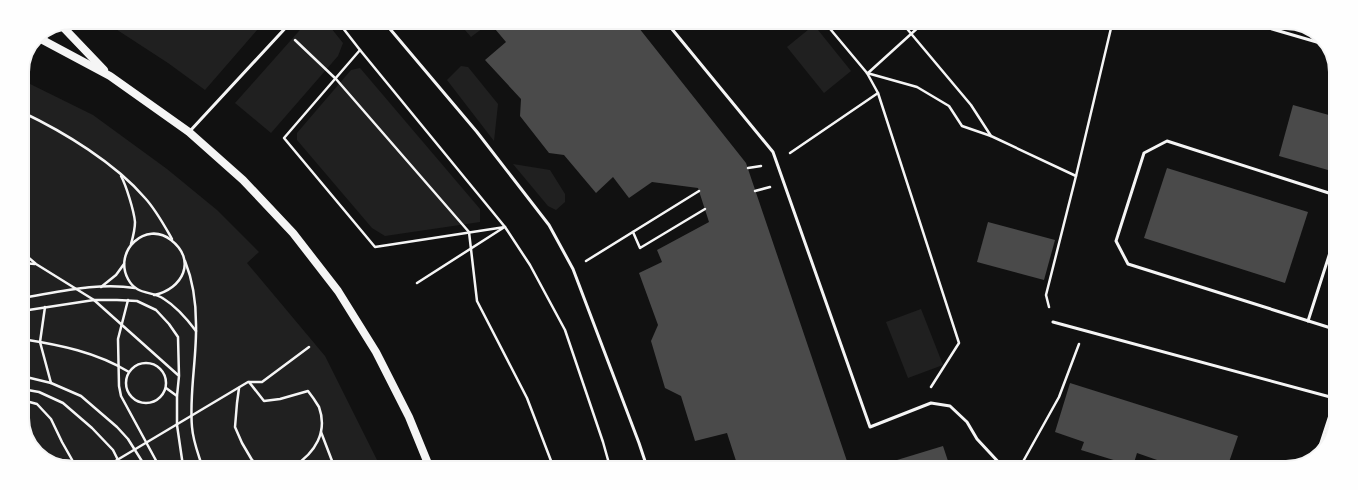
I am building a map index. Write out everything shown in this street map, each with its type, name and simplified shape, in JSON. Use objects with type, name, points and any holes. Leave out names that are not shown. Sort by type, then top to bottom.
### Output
[{"type":"main road","points":[[66,30],[110,76]]},
{"type":"main road","points":[[44,40],[110,76],[189,132],[248,186],[293,234],[338,291],[376,352],[409,417],[427,461]]},
{"type":"lane","points":[[390,29],[477,132],[549,224],[573,269],[645,461]]},
{"type":"lane","points":[[672,29],[773,152],[870,427],[931,403],[950,406],[967,422],[977,439],[997,461]]},
{"type":"lane","points":[[1272,29],[1316,42]]},
{"type":"lane","points":[[189,132],[284,30]]},
{"type":"lane","points":[[1329,193],[1167,141],[1144,153],[1116,241],[1128,264],[1329,327]]},
{"type":"lane","points":[[1308,321],[1329,255]]},
{"type":"lane","points":[[1053,322],[1329,397]]},
{"type":"lane","points":[[1321,442],[1329,419]]},
{"type":"path","points":[[344,29],[505,227],[530,265],[566,330],[608,461]]},
{"type":"path","points":[[830,29],[867,73],[878,93],[959,343],[929,390],[931,403]]},
{"type":"path","points":[[908,29],[971,105],[991,136]]},
{"type":"path","points":[[867,73],[917,29]]},
{"type":"path","points":[[1053,322],[1046,295],[1076,176],[1110,29]]},
{"type":"path","points":[[284,30],[336,79],[469,232],[477,301],[527,398],[551,461]]},
{"type":"path","points":[[360,50],[284,138],[375,247],[505,227]]},
{"type":"path","points":[[867,73],[917,87],[949,106],[962,126],[991,136],[1076,176]]},
{"type":"path","points":[[748,168],[777,162],[878,93]]},
{"type":"path","points":[[29,116],[100,157],[119,173],[145,198],[161,219],[173,241]]},
{"type":"path","points":[[119,173],[124,182],[134,221],[134,234],[131,244],[127,250],[124,264],[124,270],[128,280],[135,288],[144,293],[163,298],[182,313],[196,331]]},
{"type":"path","points":[[573,269],[699,191]]},
{"type":"path","points":[[633,232],[640,248],[705,209]]},
{"type":"path","points":[[417,283],[505,227]]},
{"type":"path","points":[[131,244],[141,237],[150,234],[161,234],[177,244],[182,252],[191,277],[196,331],[192,428],[200,461]]},
{"type":"path","points":[[154,295],[164,293],[180,280],[184,272],[182,252]]},
{"type":"path","points":[[29,258],[36,264],[94,300],[179,376]]},
{"type":"path","points":[[29,264],[36,264]]},
{"type":"path","points":[[100,287],[116,275],[124,264]]},
{"type":"path","points":[[29,297],[76,289],[100,287],[120,286],[135,288]]},
{"type":"path","points":[[29,310],[66,306],[94,300],[128,300],[137,301],[156,310],[169,324],[178,337],[179,376],[176,396],[177,425],[182,461]]},
{"type":"path","points":[[128,300],[118,339],[119,386],[122,396],[156,461]]},
{"type":"path","points":[[45,307],[40,342],[51,383]]},
{"type":"path","points":[[1023,461],[1058,397],[1084,330]]},
{"type":"path","points":[[29,340],[88,352],[130,372]]},
{"type":"path","points":[[29,390],[38,392],[63,403],[92,428],[113,450],[117,460],[248,382],[262,382],[309,347]]},
{"type":"path","points":[[143,363],[156,365],[165,374],[167,381],[166,388],[163,395],[158,400],[145,404],[138,402],[128,393],[126,380],[130,372],[137,365],[143,363]]},
{"type":"path","points":[[29,378],[51,383],[80,396],[117,427],[128,440],[142,461]]},
{"type":"path","points":[[248,382],[264,401],[280,399],[308,392],[318,407],[323,423],[318,443],[302,461]]},
{"type":"path","points":[[166,388],[176,396]]},
{"type":"path","points":[[240,388],[235,427],[242,443],[254,461]]},
{"type":"path","points":[[29,402],[37,404],[51,419],[73,461]]},
{"type":"path","points":[[321,431],[332,461]]},
{"type":"shaded area","points":[[116,29],[258,29],[205,90],[168,63]]},
{"type":"shaded area","points":[[301,29],[332,29],[343,43],[338,56],[271,133],[235,103]]},
{"type":"shaded area","points":[[464,29],[482,29],[471,37]]},
{"type":"shaded area","points":[[809,29],[817,29],[851,71],[824,93],[787,47]]},
{"type":"shaded area","points":[[461,66],[468,67],[498,104],[494,141],[447,80]]},
{"type":"shaded area","points":[[360,68],[480,209],[480,222],[385,236],[372,228],[297,140],[297,133],[351,70]]},
{"type":"shaded area","points":[[29,83],[93,115],[167,169],[217,210],[259,252],[247,263],[325,356],[378,461],[72,461],[58,459],[46,452],[38,444],[31,432],[29,421]]},
{"type":"shaded area","points":[[513,164],[550,170],[565,194],[565,202],[556,210],[548,206]]},
{"type":"shaded area","points":[[921,309],[943,365],[908,378],[886,322]]},
{"type":"building","points":[[495,29],[640,29],[746,163],[847,461],[736,461],[727,433],[695,441],[681,396],[665,388],[651,341],[658,325],[639,273],[662,262],[657,250],[709,222],[698,188],[652,182],[629,198],[613,177],[596,193],[564,155],[549,153],[520,116],[521,99],[485,60],[506,42]]},
{"type":"building","points":[[1293,105],[1329,115],[1329,170],[1279,156]]},
{"type":"building","points":[[1167,168],[1308,212],[1285,283],[1144,238]]},
{"type":"building","points":[[988,222],[1055,240],[1044,280],[977,262]]},
{"type":"building","points":[[1070,383],[1238,436],[1229,461],[1160,461],[1137,453],[1135,461],[1117,461],[1081,450],[1084,442],[1055,432]]},
{"type":"building","points":[[943,446],[948,461],[894,461]]}]
